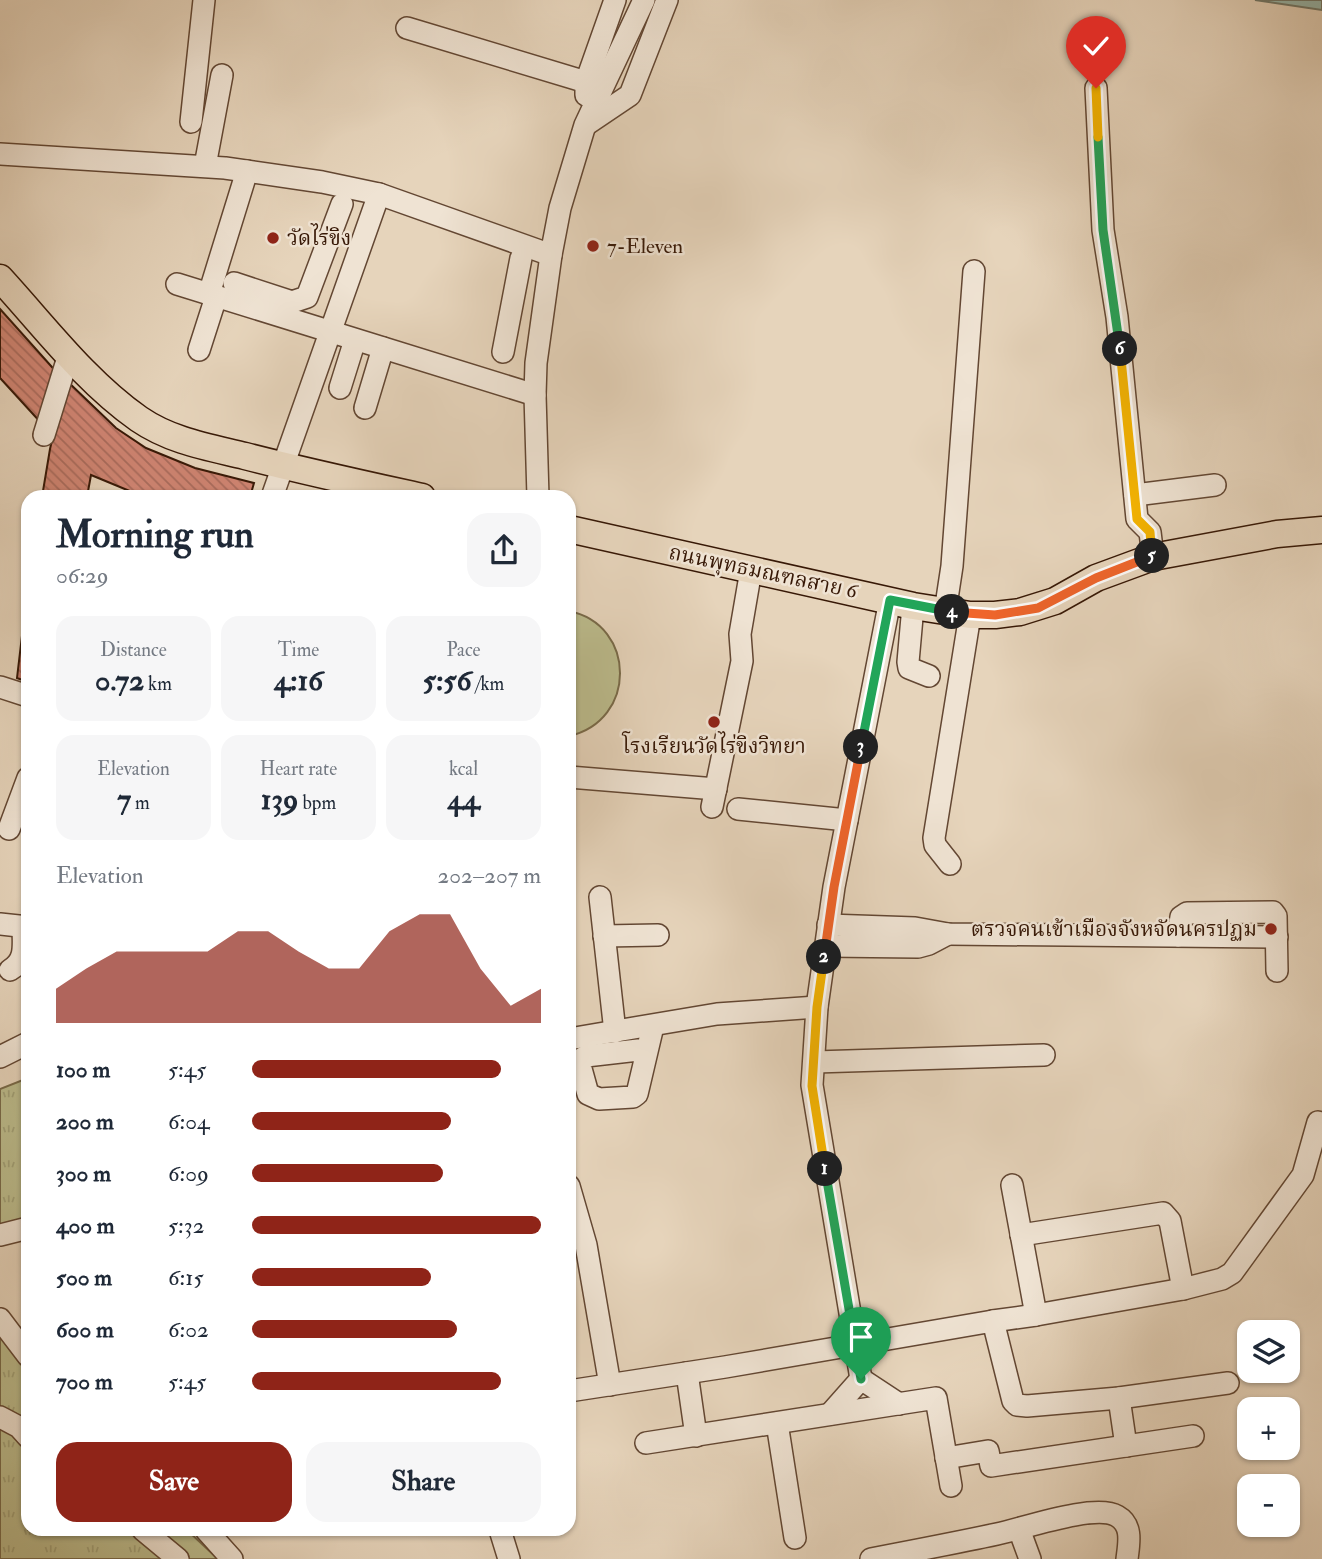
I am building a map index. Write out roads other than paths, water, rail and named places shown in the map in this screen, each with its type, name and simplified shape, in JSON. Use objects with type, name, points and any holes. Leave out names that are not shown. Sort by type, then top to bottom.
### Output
[{"type":"main road","points":[[0,278],[112,398],[141,420],[174,438],[391,490]]},
{"type":"main road","name":"ถนนพุทธมณฑลสาย 6","points":[[576,531],[901,603],[958,613],[995,615],[1038,608],[1096,578],[1153,557],[1264,536],[1322,530]]},
{"type":"street","points":[[191,122],[204,0]]},
{"type":"street","points":[[585,125],[586,82],[615,0]]},
{"type":"street","points":[[538,490],[535,395],[539,335],[551,255],[566,184],[585,125],[643,0]]},
{"type":"street","points":[[585,125],[630,95],[667,0]]},
{"type":"street","points":[[407,28],[586,82]]},
{"type":"street","points":[[205,166],[222,75]]},
{"type":"street","points":[[1096,88],[1103,230],[1117,317],[1137,519],[1150,532],[1153,557]]},
{"type":"street","points":[[0,154],[205,166],[322,182],[379,194],[551,255]]},
{"type":"street","points":[[199,350],[247,171]]},
{"type":"street","points":[[274,490],[379,194]]},
{"type":"street","points":[[234,283],[292,302],[307,297],[339,210],[367,225]]},
{"type":"street","points":[[503,352],[498,323],[521,258]]},
{"type":"street","points":[[950,864],[939,851],[934,838],[958,613],[952,566],[974,271]]},
{"type":"street","points":[[177,284],[535,395]]},
{"type":"street","points":[[340,388],[355,340]]},
{"type":"street","points":[[365,408],[383,348]]},
{"type":"street","points":[[44,435],[69,354]]},
{"type":"street","points":[[1135,495],[1215,485]]},
{"type":"street","points":[[576,778],[714,798],[742,661],[740,634],[751,570]]},
{"type":"street","points":[[901,603],[909,668],[929,676]]},
{"type":"street","points":[[899,1404],[861,1379],[812,1086],[817,1007],[828,925],[847,820],[901,603]]},
{"type":"street","points":[[0,687],[21,694]]},
{"type":"street","points":[[12,829],[21,800]]},
{"type":"street","points":[[738,809],[847,820]]},
{"type":"street","points":[[600,897],[615,1032]]},
{"type":"street","points":[[0,924],[21,927]]},
{"type":"street","points":[[828,925],[915,928],[948,934],[1277,937],[1277,971]]},
{"type":"street","points":[[826,947],[918,947],[948,934]]},
{"type":"street","points":[[604,936],[658,935]]},
{"type":"street","points":[[10,970],[21,961]]},
{"type":"street","points":[[576,1035],[615,1032],[717,1014],[817,1007]]},
{"type":"street","points":[[647,1049],[653,1026]]},
{"type":"street","points":[[0,1056],[21,1046]]},
{"type":"street","points":[[815,1062],[1044,1055]]},
{"type":"street","points":[[576,1390],[1036,1315],[1183,1289],[1222,1279],[1232,1273],[1303,1175],[1318,1122]]},
{"type":"street","points":[[1012,1185],[1036,1315]]},
{"type":"street","points":[[1021,1235],[1163,1213],[1170,1221],[1183,1289]]},
{"type":"street","points":[[0,1235],[21,1230]]},
{"type":"street","points":[[578,1252],[610,1385]]},
{"type":"street","points":[[0,1319],[21,1347]]},
{"type":"street","points":[[993,1321],[1013,1401],[1017,1405],[1119,1398],[1228,1383]]},
{"type":"street","points":[[687,1373],[696,1436]]},
{"type":"street","points":[[830,1415],[861,1379]]},
{"type":"street","points":[[646,1443],[936,1398],[951,1486]]},
{"type":"street","points":[[1119,1398],[1126,1446]]},
{"type":"street","points":[[0,1417],[21,1429]]},
{"type":"street","points":[[777,1423],[795,1538]]},
{"type":"street","points":[[946,1458],[988,1451],[991,1465],[1193,1436]]},
{"type":"street","points":[[871,1559],[1019,1529],[1059,1518],[1105,1512],[1116,1516],[1130,1533],[1127,1559]]},
{"type":"street","points":[[1019,1529],[1030,1559]]},
{"type":"street","points":[[150,1536],[178,1559]]},
{"type":"street","points":[[211,1536],[232,1559]]},
{"type":"street","points":[[502,1536],[509,1559]]},
{"type":"water","points":[[1255,0],[1322,0],[1322,10]]},
{"type":"place","name":"วัดไร่ขิง","points":[[273,238]]},
{"type":"place","name":"7-Eleven","points":[[593,246]]},
{"type":"place","name":"โรงเรียนวัดไร่ขิงวิทยา","points":[[714,722]]},
{"type":"place","name":"ตรวจคนเข้าเมืองจังหจัดนครปฏม","points":[[1271,929]]}]
